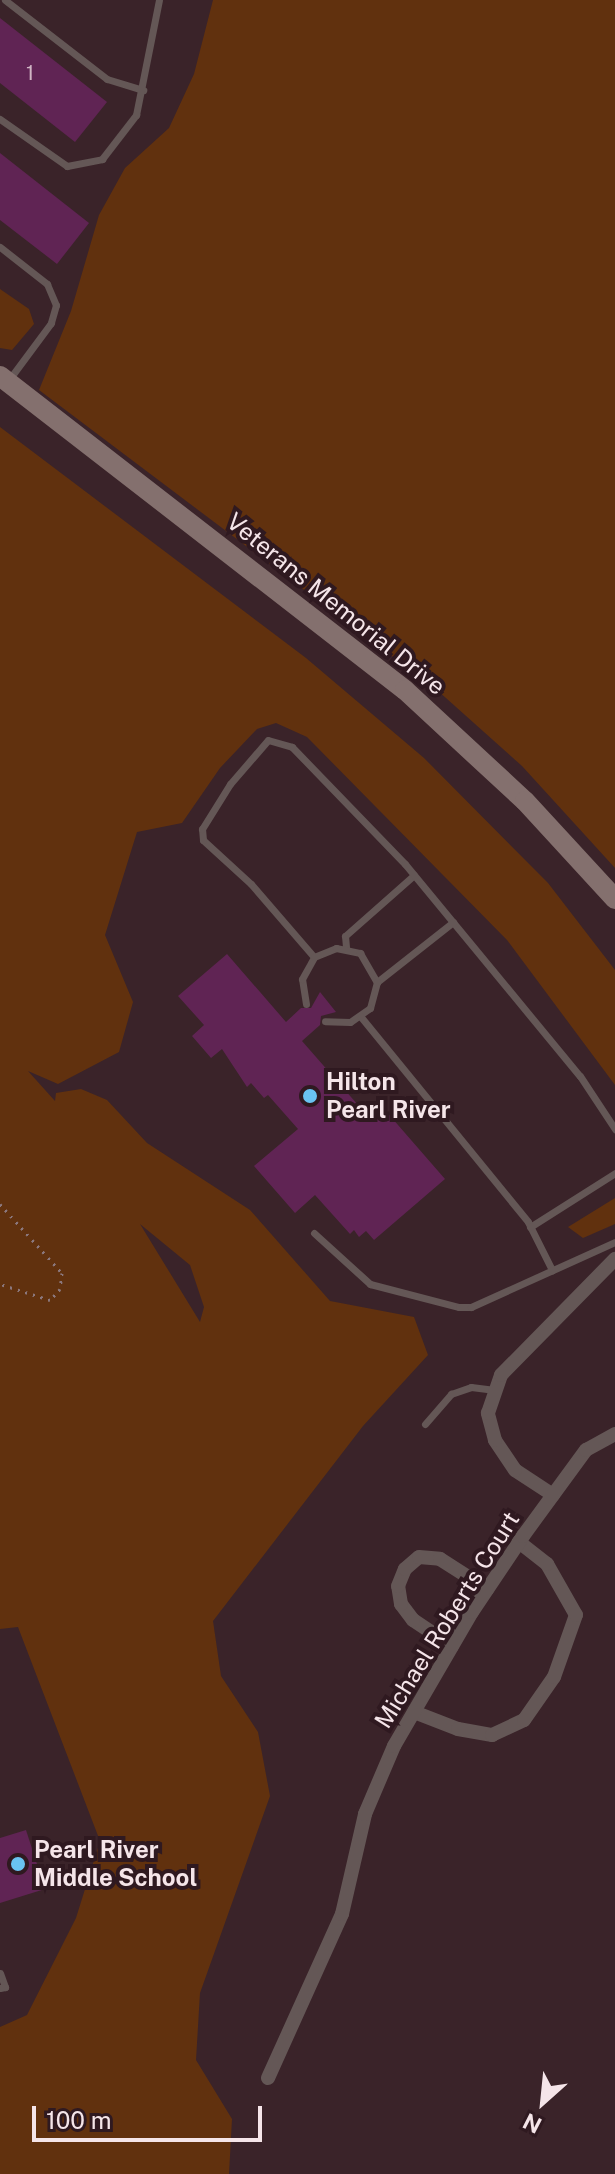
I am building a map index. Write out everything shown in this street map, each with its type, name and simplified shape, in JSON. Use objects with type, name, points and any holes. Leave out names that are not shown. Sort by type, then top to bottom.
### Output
[{"type":"street","name":"Veterans Memorial Drive","points":[[4,379],[415,699],[525,801],[615,899]]},
{"type":"street","points":[[553,1495],[515,1470],[495,1440],[488,1413],[501,1375],[615,1259]]},
{"type":"street","name":"Michael Roberts Court","points":[[268,2078],[342,1914],[365,1814],[414,1712],[487,1589],[519,1542],[586,1450],[615,1434]]},
{"type":"street","points":[[414,1712],[458,1729],[492,1735],[524,1720],[554,1677],[576,1615],[547,1564],[519,1542]]},
{"type":"street","points":[[452,1646],[413,1620],[401,1604],[398,1586],[405,1569],[419,1557],[440,1559],[487,1589]]},
{"type":"lane","points":[[5,0],[107,79],[143,90]]},
{"type":"lane","points":[[0,119],[56,162],[89,166],[102,159],[127,130],[143,90],[159,0]]},
{"type":"lane","points":[[0,247],[47,284],[56,305],[51,323],[4,379]]},
{"type":"lane","points":[[314,957],[251,884],[203,840],[202,829],[230,784],[268,740],[292,747],[414,875],[580,1076],[615,1129]]},
{"type":"lane","points":[[346,947],[345,936],[414,875]]},
{"type":"lane","points":[[377,982],[453,922]]},
{"type":"lane","points":[[306,1004],[302,979],[314,957],[346,947]]},
{"type":"lane","points":[[325,1021],[350,1022],[361,1017],[376,997],[377,982],[369,962],[346,947]]},
{"type":"lane","points":[[361,1017],[530,1227],[552,1270]]},
{"type":"lane","points":[[530,1227],[615,1173]]},
{"type":"lane","points":[[314,1233],[370,1284],[459,1307],[471,1307],[615,1242]]},
{"type":"lane","points":[[425,1424],[451,1394],[471,1387],[495,1390]]},
{"type":"lane","points":[[0,1973],[5,1987],[0,1988]]},
{"type":"path","points":[[0,1204],[42,1245],[62,1273],[60,1289],[50,1300],[0,1284]]},
{"type":"shaded area","points":[[213,0],[615,0],[615,868],[522,766],[437,690],[39,390],[71,311],[99,215],[125,168],[169,128],[194,74]]},
{"type":"shaded area","points":[[0,289],[29,309],[34,324],[12,350],[0,348]]},
{"type":"shaded area","points":[[0,427],[306,658],[424,758],[548,883],[615,970],[615,1085],[507,940],[307,737],[276,723],[257,729],[220,768],[182,823],[137,832],[105,935],[133,1002],[119,1052],[58,1084],[28,1071],[55,1101],[56,1093],[81,1089],[107,1100],[147,1143],[250,1210],[330,1301],[414,1317],[428,1355],[363,1426],[213,1621],[221,1676],[258,1732],[270,1796],[200,1993],[196,2060],[232,2119],[229,2174],[0,2174],[0,2027],[27,2015],[76,1918],[100,1841],[18,1627],[0,1629]],"holes":[[[140,1224],[190,1265],[204,1307],[200,1322]]]},
{"type":"shaded area","points":[[615,1198],[615,1224],[583,1238],[568,1227]]},
{"type":"building","points":[[0,18],[107,102],[75,142],[0,83]]},
{"type":"building","points":[[0,153],[89,223],[57,264],[0,220]]},
{"type":"building","name":"Hilton Pearl River","points":[[227,954],[286,1022],[301,1008],[311,1008],[320,992],[336,1012],[321,1016],[320,1025],[302,1041],[365,1113],[378,1102],[445,1179],[374,1240],[366,1231],[359,1237],[354,1230],[350,1234],[315,1195],[295,1213],[254,1166],[298,1129],[268,1095],[264,1098],[251,1083],[247,1087],[222,1049],[211,1058],[192,1036],[204,1025],[178,996]]},
{"type":"building","name":"Pearl River Middle School","points":[[26,1830],[45,1889],[0,1903],[0,1838]]},
{"type":"place","name":"Hilton Pearl River","points":[[310,1096]]},
{"type":"place","name":"Pearl River Middle School","points":[[18,1864]]}]
